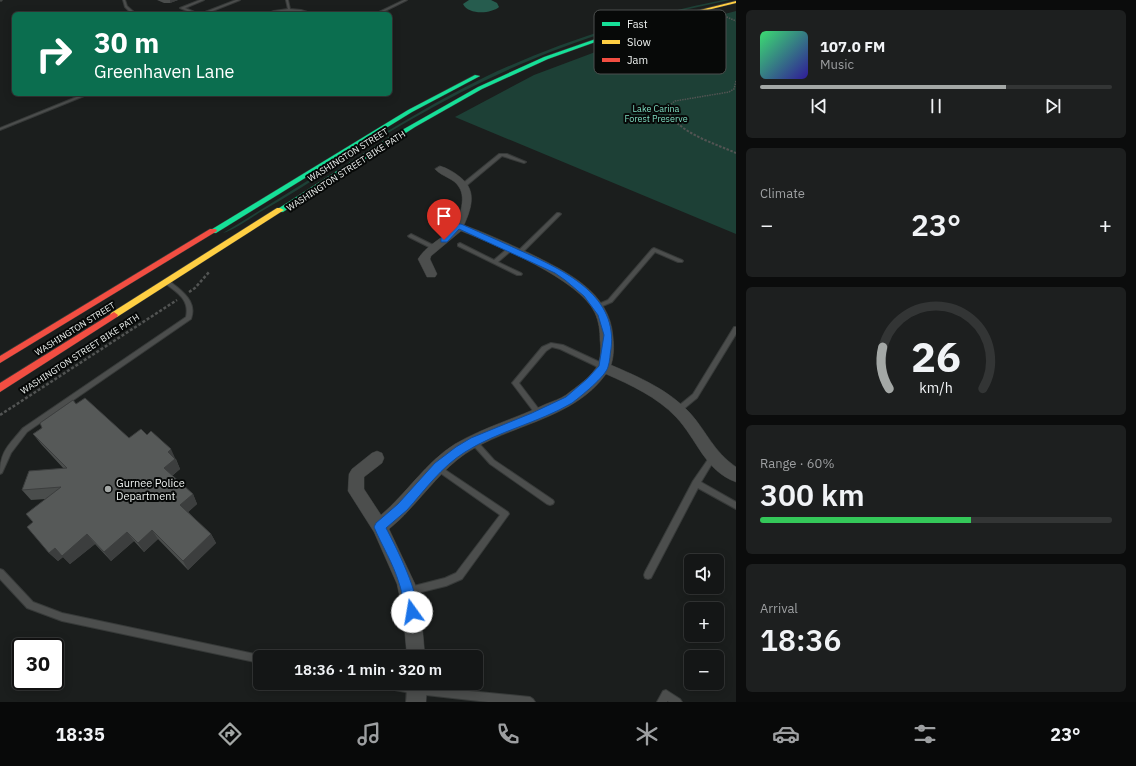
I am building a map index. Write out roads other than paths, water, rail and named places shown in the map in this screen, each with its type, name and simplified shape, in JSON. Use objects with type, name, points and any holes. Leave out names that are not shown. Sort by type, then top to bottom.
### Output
[{"type":"main road","points":[[681,6],[708,0]]},
{"type":"main road","name":"WASHINGTON STREET","points":[[700,10],[736,2]]},
{"type":"main road","name":"WASHINGTON STREET","points":[[0,388],[421,120],[493,81],[540,60],[594,39]]},
{"type":"main road","name":"WASHINGTON STREET","points":[[0,360],[416,108],[485,72]]},
{"type":"street","points":[[431,274],[424,259],[427,254],[458,226],[466,210],[468,200],[468,192],[464,185],[455,176],[440,169]]},
{"type":"street","points":[[380,527],[402,508],[438,468],[460,450],[474,442],[569,400],[590,382],[604,367],[608,335],[602,314],[587,294],[568,278],[514,251],[458,226]]},
{"type":"street","points":[[604,367],[655,393],[678,410],[693,427],[713,457],[736,475]]},
{"type":"street","points":[[377,458],[357,474],[356,491],[380,527],[395,558],[407,592],[412,612],[415,650]]},
{"type":"lane","points":[[124,0],[126,6],[132,12]]},
{"type":"lane","points":[[192,12],[182,8],[203,0]]},
{"type":"lane","points":[[207,12],[239,0]]},
{"type":"lane","points":[[287,0],[289,9]]},
{"type":"lane","points":[[381,12],[406,0]]},
{"type":"lane","points":[[276,12],[289,9],[303,12]]},
{"type":"lane","points":[[0,129],[82,96]]},
{"type":"lane","points":[[464,185],[501,155],[524,162]]},
{"type":"lane","points":[[494,262],[514,251],[558,214]]},
{"type":"lane","points":[[411,236],[435,248]]},
{"type":"lane","points":[[460,245],[519,274]]},
{"type":"lane","points":[[596,306],[610,301],[654,250],[680,261]]},
{"type":"lane","points":[[0,471],[8,451],[25,430],[189,318],[191,310],[190,302],[167,282]]},
{"type":"lane","points":[[678,410],[695,396],[736,329]]},
{"type":"lane","points":[[539,414],[515,383],[544,349],[551,345],[561,346],[604,367]]},
{"type":"lane","points":[[474,442],[492,462],[550,502]]},
{"type":"lane","points":[[648,575],[696,483],[713,457]]},
{"type":"lane","points":[[407,592],[446,582],[459,576],[505,514],[438,468]]},
{"type":"lane","points":[[696,483],[736,506]]},
{"type":"lane","points":[[0,573],[30,605],[62,617],[253,657]]},
{"type":"lane","points":[[417,692],[530,702]]},
{"type":"lane","points":[[662,702],[666,694],[677,702]]},
{"type":"place","name":"Gurnee Police Department","points":[[108,489]]},
{"type":"park label","name":"Lake Carina Forest Preserve","points":[[656,114]]}]
